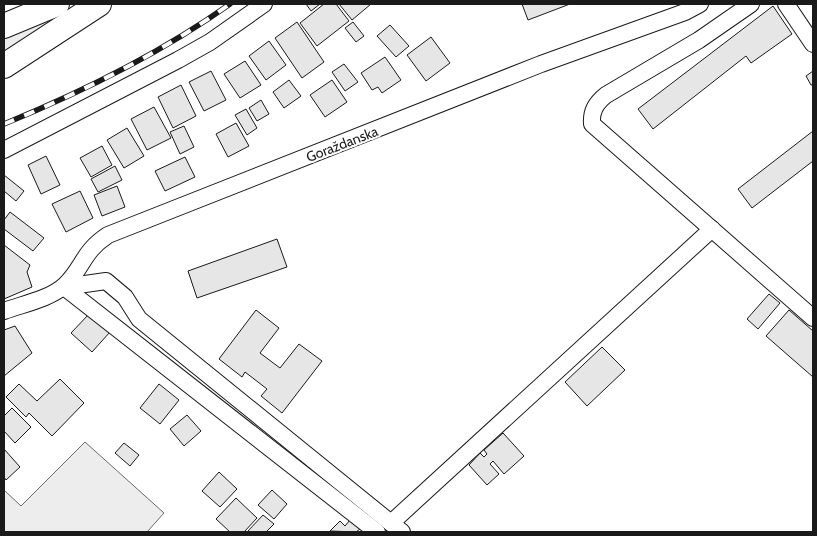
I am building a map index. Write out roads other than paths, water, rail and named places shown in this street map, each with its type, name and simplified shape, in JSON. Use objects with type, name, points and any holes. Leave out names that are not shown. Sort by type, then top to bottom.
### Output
[{"type":"highway","points":[[4,13],[25,4]]},
{"type":"highway","points":[[4,26],[57,4]]},
{"type":"highway","points":[[4,66],[98,4]]},
{"type":"street","points":[[4,150],[178,60],[210,42],[264,4]]},
{"type":"street","name":"Goraždanska","points":[[4,311],[50,294],[64,286],[94,244],[108,235],[541,64],[685,12],[700,4]]},
{"type":"street","points":[[751,4],[699,40],[598,101],[591,116],[592,124],[813,318]]},
{"type":"street","points":[[786,4],[813,44]]},
{"type":"street","points":[[64,286],[106,281],[126,297],[139,319],[397,528],[712,229]]},
{"type":"street","points":[[64,286],[377,532]]},
{"type":"railway","points":[[4,124],[63,99],[149,55],[230,4]]}]
